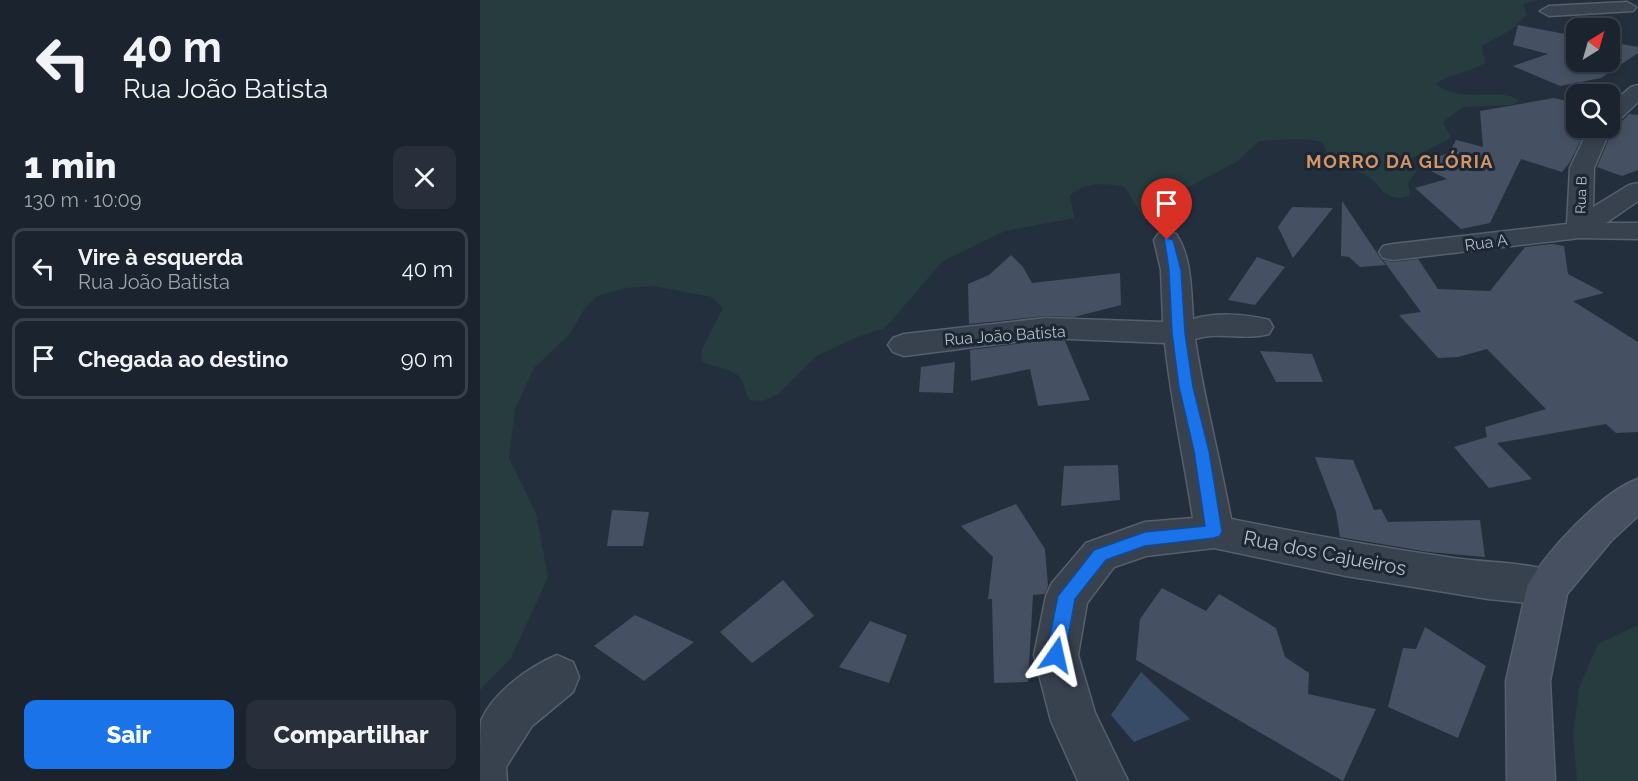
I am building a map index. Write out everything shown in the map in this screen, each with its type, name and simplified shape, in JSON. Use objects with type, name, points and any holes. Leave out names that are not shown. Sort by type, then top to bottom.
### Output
[{"type":"main road","points":[[1531,781],[1528,681],[1548,587],[1597,529],[1638,494]]},
{"type":"street","points":[[1610,0],[1632,8]]},
{"type":"street","points":[[1549,11],[1632,8]]},
{"type":"street","points":[[1620,107],[1638,91]]},
{"type":"street","name":"Rua B","points":[[1580,230],[1582,168],[1596,138]]},
{"type":"street","points":[[1580,230],[1608,208],[1638,190]]},
{"type":"street","name":"Rua A","points":[[1393,252],[1580,230],[1638,231]]},
{"type":"street","points":[[1167,240],[1175,270],[1179,333],[1186,387],[1201,451],[1214,531]]},
{"type":"street","name":"Rua João Batista","points":[[904,345],[1046,328],[1179,333],[1206,325],[1258,327]]},
{"type":"street","name":"Rua dos Cajueiros","points":[[1104,781],[1074,722],[1056,655],[1067,596],[1100,555],[1145,539],[1214,531],[1346,559],[1488,581],[1548,587]]},
{"type":"street","points":[[483,781],[481,762],[516,710],[557,677]]},
{"type":"green space","points":[[480,0],[1539,0],[1523,4],[1527,14],[1512,29],[1482,46],[1485,63],[1436,84],[1457,93],[1503,95],[1519,101],[1511,105],[1463,107],[1443,122],[1451,138],[1412,158],[1416,172],[1408,183],[1410,195],[1399,198],[1387,194],[1366,175],[1336,165],[1326,159],[1325,146],[1320,142],[1304,139],[1259,141],[1238,161],[1183,190],[1181,210],[1175,222],[1163,224],[1144,219],[1125,187],[1103,184],[1089,186],[1070,195],[1074,218],[1005,231],[943,261],[885,328],[860,336],[816,356],[778,394],[763,401],[750,400],[742,380],[732,371],[701,360],[702,349],[723,308],[712,297],[653,286],[625,288],[597,296],[585,308],[569,335],[534,368],[515,409],[509,458],[536,513],[548,577],[511,658],[480,690]]},
{"type":"green space","points":[[1638,625],[1638,781],[1577,781],[1573,736],[1579,688],[1598,644]]},
{"type":"water","points":[[1141,672],[1190,719],[1134,742],[1111,715]]},
{"type":"building","points":[[1518,25],[1566,34],[1566,72],[1610,72],[1601,78],[1560,86],[1513,66],[1548,54],[1513,45]]},
{"type":"building","points":[[1620,44],[1638,47],[1638,53],[1620,65]]},
{"type":"building","points":[[1554,98],[1566,101],[1566,138],[1582,138],[1570,162],[1562,172],[1521,159],[1490,223],[1461,229],[1415,188],[1447,179],[1417,164],[1449,153],[1456,140],[1483,147],[1480,111]]},
{"type":"building","points":[[1629,114],[1638,115],[1638,170],[1622,176],[1597,167],[1609,138],[1620,138],[1620,123]]},
{"type":"building","points":[[1342,201],[1386,265],[1360,267],[1349,257],[1341,256]]},
{"type":"building","points":[[1292,207],[1333,208],[1293,258],[1278,227]]},
{"type":"building","points":[[1552,244],[1564,246],[1568,274],[1604,293],[1573,301],[1638,342],[1638,432],[1616,433],[1606,424],[1497,443],[1532,479],[1489,488],[1454,447],[1487,437],[1485,427],[1546,409],[1487,349],[1458,357],[1438,358],[1399,315],[1421,312],[1383,260],[1393,262],[1418,259],[1438,289],[1490,291],[1525,247]]},
{"type":"building","points":[[1011,255],[1023,267],[1032,283],[1120,273],[1121,305],[1074,317],[1046,316],[969,324],[968,284],[989,275]]},
{"type":"building","points":[[1257,257],[1285,267],[1255,305],[1228,300]]},
{"type":"building","points":[[1046,340],[1065,341],[1090,400],[1038,406],[1030,369],[971,381],[970,350]]},
{"type":"building","points":[[1260,351],[1312,354],[1323,382],[1276,382]]},
{"type":"building","points":[[955,362],[953,393],[919,392],[921,367]]},
{"type":"building","points":[[1315,457],[1353,460],[1374,510],[1381,509],[1388,522],[1480,520],[1485,557],[1429,552],[1340,537],[1336,512]]},
{"type":"building","points":[[1118,465],[1120,500],[1061,506],[1064,466]]},
{"type":"building","points":[[1016,504],[1045,549],[1048,586],[1045,594],[1033,595],[1028,682],[994,683],[992,599],[988,599],[993,557],[961,526]]},
{"type":"building","points":[[612,510],[649,512],[643,546],[607,546]]},
{"type":"building","points":[[783,580],[814,616],[752,663],[720,632]]},
{"type":"building","points":[[1162,588],[1206,611],[1219,594],[1276,628],[1285,657],[1309,673],[1308,694],[1376,709],[1343,781],[1136,660],[1140,619]]},
{"type":"building","points":[[635,615],[694,642],[644,681],[594,646]]},
{"type":"building","points":[[870,621],[907,635],[889,683],[839,667]]},
{"type":"building","points":[[1425,627],[1486,666],[1458,738],[1388,707],[1403,648],[1416,649]]},
{"type":"district","name":"MORRO DA GLÓRIA","points":[[1400,162]]},
{"type":"route","points":[[1056,655],[1067,596],[1100,555],[1145,539],[1214,531],[1201,451],[1186,387],[1179,333],[1175,270],[1167,240]]}]
